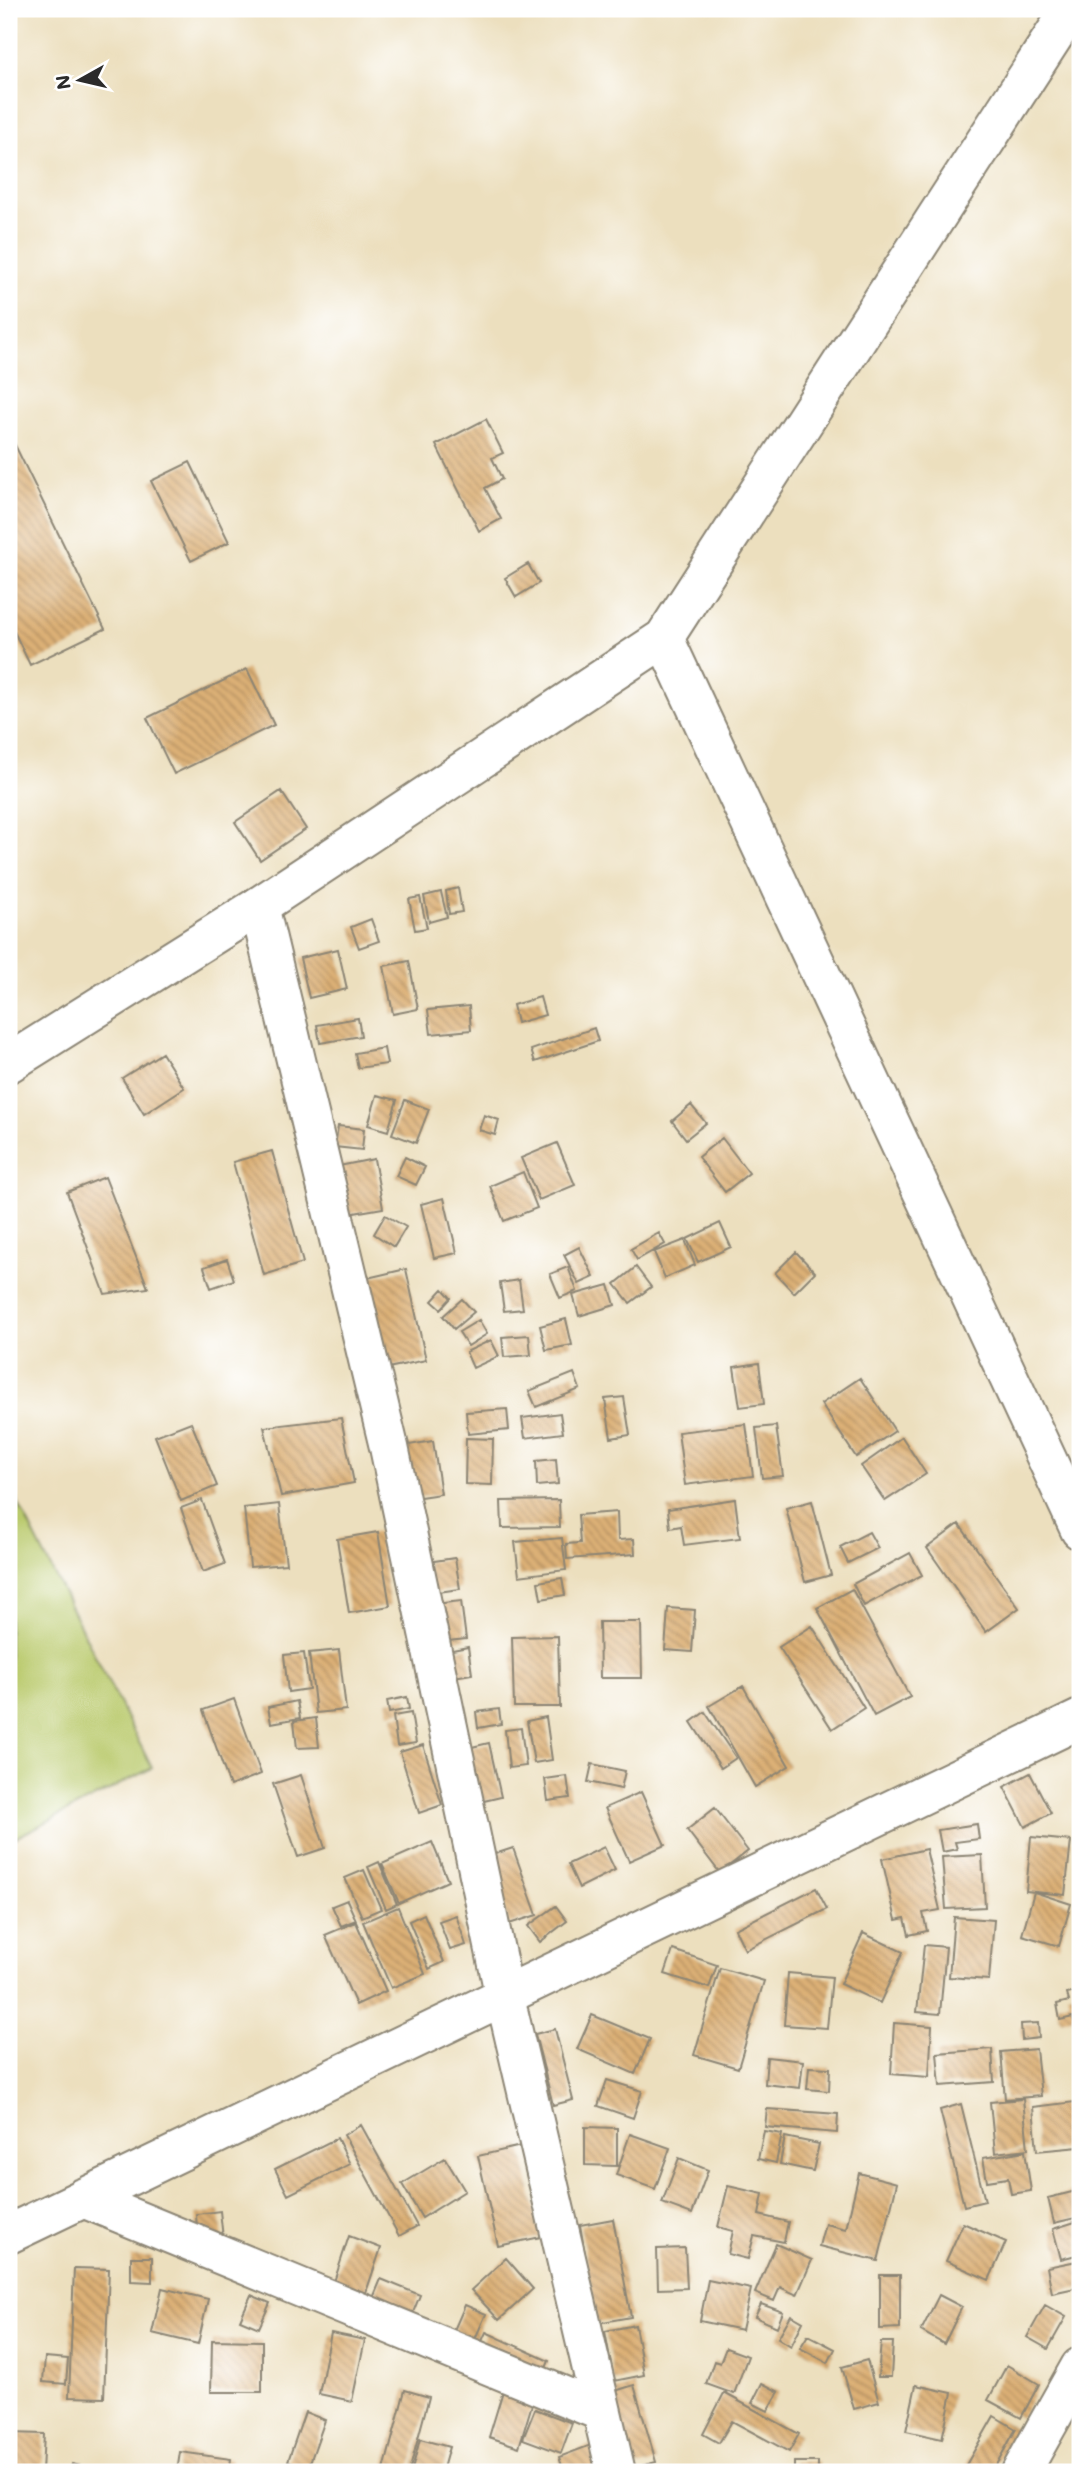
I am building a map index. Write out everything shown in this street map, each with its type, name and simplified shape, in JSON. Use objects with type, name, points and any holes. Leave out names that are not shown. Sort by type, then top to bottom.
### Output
[{"type":"street","points":[[9,1063],[259,906],[664,638],[1071,9]]},
{"type":"street","points":[[664,638],[1080,1530]]},
{"type":"street","points":[[259,906],[389,1447],[504,1993],[616,2472]]},
{"type":"street","points":[[9,2234],[504,1993],[1080,1719]]},
{"type":"street","points":[[83,2198],[600,2411]]},
{"type":"street","points":[[1021,2472],[1080,2367]]},
{"type":"green space","points":[[9,1485],[152,1768],[9,1841]]},
{"type":"building","points":[[486,419],[503,453],[492,458],[502,479],[485,488],[501,519],[479,531],[436,445]]},
{"type":"building","points":[[13,441],[105,629],[30,665],[9,621],[9,443]]},
{"type":"building","points":[[190,462],[229,542],[191,561],[151,481]]},
{"type":"building","points":[[528,564],[539,583],[516,597],[505,578]]},
{"type":"building","points":[[247,669],[274,725],[174,774],[147,718]]},
{"type":"building","points":[[281,791],[306,829],[260,860],[235,822]]},
{"type":"building","points":[[458,888],[462,912],[449,914],[446,891]]},
{"type":"building","points":[[441,892],[447,917],[429,922],[424,896]]},
{"type":"building","points":[[420,897],[427,928],[415,930],[409,899]]},
{"type":"building","points":[[371,919],[379,941],[359,948],[351,927]]},
{"type":"building","points":[[338,949],[347,989],[309,998],[300,958]]},
{"type":"building","points":[[409,961],[418,1009],[393,1014],[384,966]]},
{"type":"building","points":[[540,997],[545,1015],[517,1023],[513,1005]]},
{"type":"building","points":[[469,1006],[471,1030],[431,1034],[428,1010]]},
{"type":"building","points":[[358,1018],[361,1036],[320,1043],[317,1025]]},
{"type":"building","points":[[594,1028],[598,1041],[535,1062],[531,1050]]},
{"type":"building","points":[[384,1048],[387,1064],[358,1068],[355,1053]]},
{"type":"building","points":[[162,1053],[184,1088],[144,1114],[122,1078]]},
{"type":"building","points":[[377,1095],[397,1100],[388,1131],[368,1125]]},
{"type":"building","points":[[405,1100],[429,1109],[416,1143],[392,1134]]},
{"type":"building","points":[[691,1105],[706,1123],[686,1139],[672,1121]]},
{"type":"building","points":[[484,1115],[499,1120],[495,1135],[479,1130]]},
{"type":"building","points":[[338,1126],[364,1129],[362,1150],[335,1147]]},
{"type":"building","points":[[722,1138],[749,1173],[725,1192],[698,1157]]},
{"type":"building","points":[[557,1143],[575,1185],[539,1200],[521,1158]]},
{"type":"building","points":[[272,1151],[303,1263],[264,1275],[233,1162]]},
{"type":"building","points":[[405,1157],[425,1167],[416,1185],[396,1176]]},
{"type":"building","points":[[374,1159],[383,1208],[348,1214],[339,1166]]},
{"type":"building","points":[[523,1172],[537,1208],[504,1221],[490,1186]]},
{"type":"building","points":[[105,1177],[148,1288],[105,1294],[67,1192]]},
{"type":"building","points":[[444,1198],[457,1253],[434,1258],[421,1204]]},
{"type":"building","points":[[385,1215],[406,1227],[394,1247],[374,1234]]},
{"type":"building","points":[[720,1223],[731,1247],[698,1262],[687,1239]]},
{"type":"building","points":[[659,1233],[665,1244],[637,1260],[631,1249]]},
{"type":"building","points":[[685,1240],[695,1265],[665,1278],[654,1252]]},
{"type":"building","points":[[579,1247],[594,1277],[579,1284],[564,1255]]},
{"type":"building","points":[[796,1252],[815,1272],[794,1293],[775,1273]]},
{"type":"building","points":[[227,1259],[234,1280],[211,1288],[204,1267]]},
{"type":"building","points":[[568,1267],[577,1291],[560,1298],[550,1274]]},
{"type":"building","points":[[636,1267],[651,1287],[630,1303],[615,1284]]},
{"type":"building","points":[[406,1269],[426,1360],[383,1369],[363,1279]]},
{"type":"building","points":[[519,1280],[523,1309],[504,1311],[500,1283]]},
{"type":"building","points":[[609,1285],[615,1305],[579,1316],[573,1295]]},
{"type":"building","points":[[443,1289],[451,1298],[441,1309],[432,1301]]},
{"type":"building","points":[[462,1299],[474,1312],[454,1329],[443,1316]]},
{"type":"building","points":[[566,1319],[572,1345],[546,1350],[540,1326]]},
{"type":"building","points":[[479,1320],[487,1334],[468,1346],[459,1332]]},
{"type":"building","points":[[529,1335],[531,1355],[504,1357],[502,1337]]},
{"type":"building","points":[[491,1340],[499,1356],[473,1368],[466,1352]]},
{"type":"building","points":[[759,1363],[764,1404],[740,1407],[734,1367]]},
{"type":"building","points":[[574,1373],[580,1389],[536,1407],[529,1391]]},
{"type":"building","points":[[860,1378],[895,1431],[856,1457],[821,1404]]},
{"type":"building","points":[[624,1397],[630,1435],[611,1438],[605,1399]]},
{"type":"building","points":[[507,1409],[509,1430],[468,1434],[466,1412]]},
{"type":"building","points":[[560,1413],[563,1433],[525,1438],[522,1418]]},
{"type":"building","points":[[341,1418],[354,1483],[281,1496],[264,1427]]},
{"type":"building","points":[[191,1422],[217,1486],[181,1501],[155,1436]]},
{"type":"building","points":[[746,1424],[753,1476],[685,1485],[678,1432]]},
{"type":"building","points":[[776,1426],[783,1476],[762,1478],[756,1428]]},
{"type":"building","points":[[902,1437],[926,1474],[885,1501],[861,1466]]},
{"type":"building","points":[[466,1438],[493,1439],[492,1485],[465,1484]]},
{"type":"building","points":[[433,1441],[441,1494],[406,1499],[397,1447]]},
{"type":"building","points":[[556,1459],[558,1484],[537,1486],[536,1461]]},
{"type":"building","points":[[735,1499],[740,1538],[684,1545],[681,1526],[670,1528],[668,1509]]},
{"type":"building","points":[[202,1500],[225,1564],[203,1572],[181,1508]]},
{"type":"building","points":[[559,1500],[560,1527],[502,1528],[501,1501]]},
{"type":"building","points":[[812,1501],[831,1575],[805,1582],[786,1508]]},
{"type":"building","points":[[279,1504],[286,1564],[250,1567],[244,1508]]},
{"type":"building","points":[[617,1512],[618,1540],[634,1539],[635,1554],[567,1559],[566,1544],[580,1543],[578,1515]]},
{"type":"building","points":[[959,1524],[1019,1608],[986,1632],[927,1548]]},
{"type":"building","points":[[378,1532],[390,1606],[349,1613],[337,1539]]},
{"type":"building","points":[[869,1532],[878,1548],[848,1563],[840,1547]]},
{"type":"building","points":[[562,1538],[566,1570],[519,1576],[515,1542]]},
{"type":"building","points":[[910,1553],[922,1575],[864,1606],[853,1584]]},
{"type":"building","points":[[455,1558],[460,1589],[431,1593],[427,1562]]},
{"type":"building","points":[[562,1578],[565,1595],[541,1599],[538,1582]]},
{"type":"building","points":[[852,1589],[910,1697],[874,1716],[817,1608]]},
{"type":"building","points":[[461,1601],[466,1639],[439,1642],[435,1604]]},
{"type":"building","points":[[668,1608],[695,1610],[692,1652],[665,1650]]},
{"type":"building","points":[[599,1622],[641,1622],[642,1678],[600,1678]]},
{"type":"building","points":[[812,1626],[864,1708],[832,1729],[779,1647]]},
{"type":"building","points":[[558,1636],[560,1707],[514,1707],[512,1637]]},
{"type":"building","points":[[468,1647],[472,1674],[447,1678],[442,1652]]},
{"type":"building","points":[[339,1650],[346,1710],[316,1713],[309,1653]]},
{"type":"building","points":[[304,1653],[309,1689],[288,1692],[284,1655]]},
{"type":"building","points":[[743,1686],[789,1766],[755,1787],[709,1706]]},
{"type":"building","points":[[407,1697],[409,1709],[389,1713],[387,1701]]},
{"type":"building","points":[[234,1699],[261,1774],[230,1786],[203,1710]]},
{"type":"building","points":[[297,1701],[300,1718],[271,1723],[268,1707]]},
{"type":"building","points":[[499,1709],[501,1724],[478,1728],[476,1712]]},
{"type":"building","points":[[705,1712],[736,1758],[721,1768],[691,1722]]},
{"type":"building","points":[[411,1713],[416,1743],[397,1746],[393,1716]]},
{"type":"building","points":[[546,1717],[552,1760],[534,1763],[527,1721]]},
{"type":"building","points":[[316,1718],[319,1747],[297,1748],[294,1721]]},
{"type":"building","points":[[521,1728],[526,1766],[509,1768],[505,1730]]},
{"type":"building","points":[[489,1743],[501,1797],[471,1804],[459,1750]]},
{"type":"building","points":[[423,1745],[442,1805],[419,1813],[400,1752]]},
{"type":"building","points":[[592,1764],[625,1771],[621,1789],[588,1782]]},
{"type":"building","points":[[1030,1773],[1051,1813],[1025,1827],[1004,1787]]},
{"type":"building","points":[[301,1775],[325,1848],[298,1857],[273,1784]]},
{"type":"building","points":[[567,1776],[570,1798],[548,1801],[545,1779]]},
{"type":"building","points":[[641,1792],[665,1845],[629,1861],[605,1808]]},
{"type":"building","points":[[715,1808],[748,1851],[720,1873],[687,1830]]},
{"type":"building","points":[[977,1824],[979,1839],[955,1842],[957,1849],[942,1852],[938,1830]]},
{"type":"building","points":[[1031,1837],[1071,1841],[1065,1895],[1026,1891]]},
{"type":"building","points":[[432,1842],[448,1881],[399,1903],[382,1864]]},
{"type":"building","points":[[604,1847],[615,1870],[579,1888],[568,1864]]},
{"type":"building","points":[[513,1848],[537,1915],[509,1924],[486,1857]]},
{"type":"building","points":[[926,1849],[940,1910],[923,1913],[927,1931],[909,1935],[905,1918],[896,1920],[882,1859]]},
{"type":"building","points":[[982,1855],[985,1907],[946,1909],[942,1857]]},
{"type":"building","points":[[379,1862],[397,1904],[386,1909],[368,1867]]},
{"type":"building","points":[[364,1870],[381,1909],[362,1917],[345,1878]]},
{"type":"building","points":[[816,1888],[827,1909],[745,1950],[735,1929]]},
{"type":"building","points":[[1034,1892],[1071,1904],[1059,1946],[1022,1935]]},
{"type":"building","points":[[347,1900],[356,1920],[341,1926],[332,1906]]},
{"type":"building","points":[[556,1906],[567,1921],[540,1942],[528,1926]]},
{"type":"building","points":[[398,1907],[425,1974],[391,1988],[363,1922]]},
{"type":"building","points":[[424,1914],[444,1962],[429,1969],[409,1921]]},
{"type":"building","points":[[456,1915],[466,1945],[450,1950],[439,1921]]},
{"type":"building","points":[[954,1917],[994,1920],[989,1980],[949,1977]]},
{"type":"building","points":[[356,1922],[386,1991],[356,2005],[325,1935]]},
{"type":"building","points":[[863,1933],[903,1952],[880,2003],[840,1984]]},
{"type":"building","points":[[924,1945],[946,1947],[940,2014],[917,2012]]},
{"type":"building","points":[[673,1950],[717,1965],[709,1988],[665,1974]]},
{"type":"building","points":[[720,1968],[764,1981],[738,2068],[694,2055]]},
{"type":"building","points":[[788,1973],[832,1977],[827,2028],[784,2025]]},
{"type":"building","points":[[1080,1991],[1079,2045],[1073,2017],[1060,2020],[1057,2004],[1069,2001],[1067,1994]]},
{"type":"building","points":[[592,2015],[650,2039],[635,2074],[577,2049]]},
{"type":"building","points":[[894,2023],[932,2026],[929,2077],[891,2074]]},
{"type":"building","points":[[1038,2023],[1039,2038],[1022,2040],[1021,2024]]},
{"type":"building","points":[[555,2029],[573,2100],[553,2105],[535,2034]]},
{"type":"building","points":[[992,2049],[994,2082],[940,2086],[937,2053]]},
{"type":"building","points":[[1036,2049],[1041,2096],[1005,2099],[1001,2052]]},
{"type":"building","points":[[767,2057],[803,2061],[800,2088],[765,2084]]},
{"type":"building","points":[[809,2067],[830,2068],[829,2091],[807,2089]]},
{"type":"building","points":[[607,2080],[642,2091],[633,2118],[598,2106]]},
{"type":"building","points":[[1023,2099],[1028,2149],[995,2153],[990,2102]]},
{"type":"building","points":[[1075,2102],[1079,2147],[1037,2151],[1033,2107]]},
{"type":"building","points":[[961,2104],[985,2201],[964,2206],[940,2110]]},
{"type":"building","points":[[767,2109],[838,2114],[837,2133],[765,2127]]},
{"type":"building","points":[[361,2125],[417,2226],[399,2236],[344,2135]]},
{"type":"building","points":[[585,2127],[617,2128],[617,2166],[585,2165]]},
{"type":"building","points":[[764,2131],[782,2134],[776,2163],[758,2159]]},
{"type":"building","points":[[630,2134],[670,2148],[655,2189],[616,2175]]},
{"type":"building","points":[[785,2137],[819,2144],[813,2171],[780,2164]]},
{"type":"building","points":[[337,2138],[350,2164],[288,2195],[275,2169]]},
{"type":"building","points":[[521,2146],[541,2237],[498,2246],[478,2156]]},
{"type":"building","points":[[1025,2151],[1031,2191],[1011,2194],[1008,2178],[987,2181],[983,2158]]},
{"type":"building","points":[[445,2158],[465,2191],[422,2218],[402,2184]]},
{"type":"building","points":[[679,2158],[708,2170],[692,2214],[662,2203]]},
{"type":"building","points":[[859,2173],[897,2183],[878,2261],[819,2246],[825,2224],[846,2229]]},
{"type":"building","points":[[728,2186],[763,2194],[759,2215],[788,2222],[784,2242],[754,2236],[748,2259],[728,2254],[733,2231],[718,2227]]},
{"type":"building","points":[[1080,2190],[1080,2217],[1054,2223],[1048,2198]]},
{"type":"building","points":[[220,2211],[223,2238],[198,2241],[196,2214]]},
{"type":"building","points":[[613,2219],[631,2317],[597,2323],[580,2225]]},
{"type":"building","points":[[1078,2221],[1080,2254],[1061,2259],[1053,2229]]},
{"type":"building","points":[[963,2223],[1006,2242],[989,2280],[946,2261]]},
{"type":"building","points":[[349,2236],[381,2248],[362,2304],[330,2294]]},
{"type":"building","points":[[776,2244],[812,2260],[797,2295],[780,2287],[774,2301],[755,2293]]},
{"type":"building","points":[[685,2248],[687,2288],[658,2289],[657,2249]]},
{"type":"building","points":[[131,2257],[152,2257],[152,2282],[131,2281]]},
{"type":"building","points":[[506,2258],[533,2289],[499,2320],[471,2290]]},
{"type":"building","points":[[1077,2261],[1080,2287],[1052,2293],[1047,2267]]},
{"type":"building","points":[[74,2268],[109,2269],[104,2398],[69,2397]]},
{"type":"building","points":[[880,2275],[900,2275],[900,2328],[880,2329]]},
{"type":"building","points":[[381,2279],[420,2295],[408,2325],[369,2308]]},
{"type":"building","points":[[708,2280],[751,2289],[742,2330],[700,2321]]},
{"type":"building","points":[[162,2288],[208,2299],[198,2344],[152,2333]]},
{"type":"building","points":[[251,2295],[270,2303],[259,2328],[240,2320]]},
{"type":"building","points":[[939,2295],[962,2307],[944,2344],[921,2331]]},
{"type":"building","points":[[761,2304],[783,2312],[777,2327],[755,2317]]},
{"type":"building","points":[[465,2305],[486,2314],[472,2346],[451,2337]]},
{"type":"building","points":[[1045,2305],[1066,2317],[1048,2349],[1027,2337]]},
{"type":"building","points":[[791,2315],[803,2322],[791,2346],[778,2338]]},
{"type":"building","points":[[635,2325],[644,2375],[614,2381],[605,2331]]},
{"type":"building","points":[[486,2332],[549,2361],[540,2382],[477,2352]]},
{"type":"building","points":[[331,2333],[365,2340],[352,2401],[319,2394]]},
{"type":"building","points":[[808,2335],[835,2349],[828,2363],[800,2348]]},
{"type":"building","points":[[212,2340],[262,2341],[262,2392],[211,2392]]},
{"type":"building","points":[[881,2342],[893,2342],[891,2377],[878,2377]]},
{"type":"building","points":[[726,2348],[748,2356],[734,2394],[706,2384],[714,2361],[720,2363]]},
{"type":"building","points":[[45,2357],[68,2359],[66,2384],[43,2382]]},
{"type":"building","points":[[867,2360],[879,2402],[854,2409],[842,2367]]},
{"type":"building","points":[[1007,2365],[1039,2384],[1021,2418],[988,2400]]},
{"type":"building","points":[[762,2383],[779,2392],[768,2411],[752,2403]]},
{"type":"building","points":[[634,2385],[656,2462],[634,2468],[612,2392]]},
{"type":"building","points":[[916,2385],[952,2393],[942,2439],[906,2431]]},
{"type":"building","points":[[405,2390],[429,2397],[409,2472],[392,2472],[384,2470]]},
{"type":"building","points":[[503,2391],[533,2401],[519,2447],[489,2437]]},
{"type":"building","points":[[724,2393],[799,2434],[789,2452],[732,2421],[719,2443],[703,2434]]},
{"type":"building","points":[[535,2409],[572,2423],[561,2453],[523,2439]]},
{"type":"building","points":[[305,2412],[325,2420],[308,2468],[288,2461]]},
{"type":"building","points":[[994,2416],[1016,2429],[992,2472],[962,2472]]},
{"type":"building","points":[[9,2433],[44,2434],[42,2472],[9,2472]]},
{"type":"building","points":[[420,2439],[449,2447],[442,2472],[412,2470]]},
{"type":"building","points":[[591,2445],[600,2470],[564,2472],[559,2457]]},
{"type":"building","points":[[180,2452],[231,2459],[229,2472],[177,2472]]},
{"type":"building","points":[[794,2462],[818,2462],[818,2472],[794,2472]]},
{"type":"building","points":[[72,2464],[104,2471],[104,2472],[70,2472]]}]
